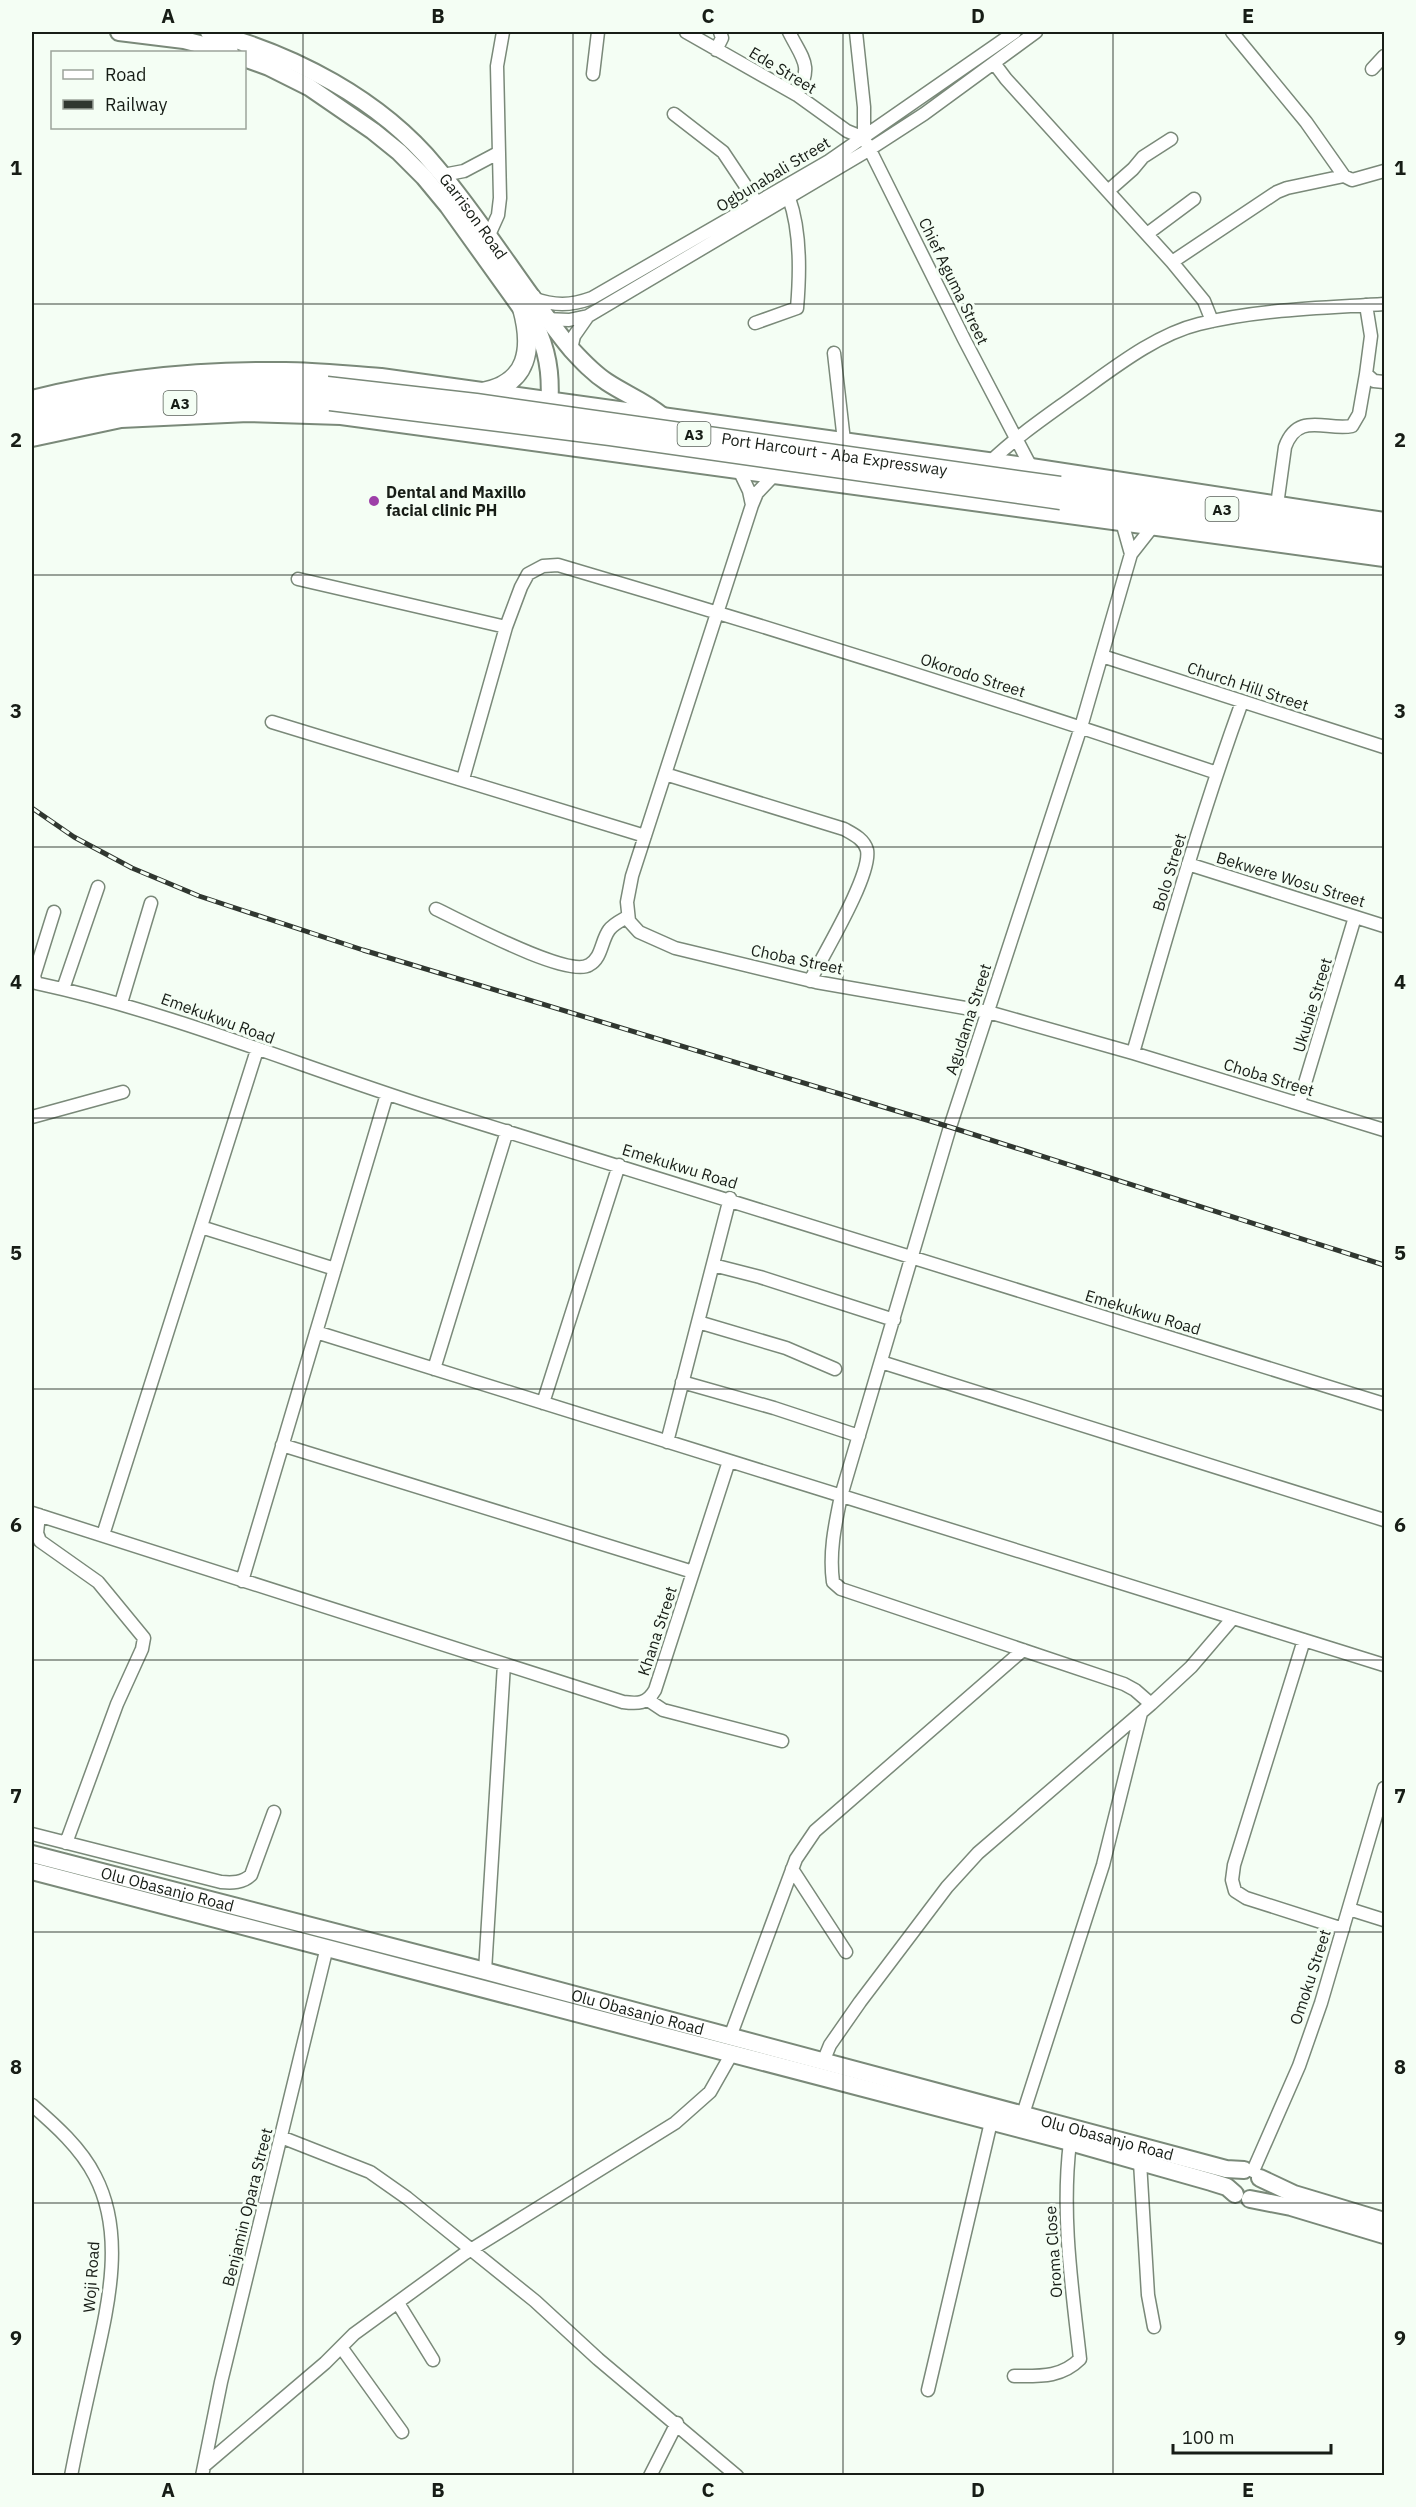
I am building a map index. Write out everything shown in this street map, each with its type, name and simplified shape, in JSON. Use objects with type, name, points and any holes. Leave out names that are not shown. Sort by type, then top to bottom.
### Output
[{"type":"highway","points":[[482,393],[509,384],[524,359],[528,345],[527,303]]},
{"type":"highway","name":"Port Harcourt - Aba Expressway","points":[[32,411],[120,395],[216,385],[282,384],[621,437],[1384,532]]},
{"type":"highway","name":"Port Harcourt - Aba Expressway","points":[[32,425],[72,416],[192,402],[329,393]]},
{"type":"highway","name":"Port Harcourt - Aba Expressway","points":[[1060,493],[1384,545]]},
{"type":"main road","points":[[119,32],[184,40],[226,51]]},
{"type":"main road","name":"Garrison Road","points":[[209,32],[241,40],[276,54],[339,86],[405,135],[443,175],[489,235],[527,303],[546,349],[551,375],[546,443]]},
{"type":"main road","name":"Garrison Road","points":[[246,59],[269,67],[309,87],[373,131],[399,152],[424,177],[527,303],[548,320],[587,367],[607,382],[649,405],[662,416]]},
{"type":"main road","points":[[32,399],[94,385],[221,372],[287,371],[381,377],[482,393],[1031,467],[1384,521]]},
{"type":"main road","points":[[32,438],[121,419],[248,413],[354,417],[1384,558]]},
{"type":"main road","points":[[657,459],[666,451],[671,439],[669,426],[662,416]]},
{"type":"main road","name":"Olu Obasanjo Road","points":[[32,1854],[485,1971],[1226,2169],[1252,2173],[1294,2194],[1384,2221]]},
{"type":"main road","name":"Olu Obasanjo Road","points":[[32,1871],[1070,2142],[1211,2182],[1227,2187],[1243,2196],[1291,2207],[1384,2235]]},
{"type":"main road","points":[[1252,2173],[1260,2191],[1243,2196],[1233,2180],[1252,2173]]},
{"type":"street","points":[[489,235],[498,215],[500,198],[497,66],[503,32]]},
{"type":"street","points":[[593,74],[598,32]]},
{"type":"street","name":"Ede Street","points":[[686,32],[797,95],[867,143]]},
{"type":"street","points":[[716,50],[722,38],[720,32]]},
{"type":"street","points":[[789,32],[807,69],[806,79],[797,95]]},
{"type":"street","points":[[856,32],[867,143]]},
{"type":"street","name":"Ogbunabali Street","points":[[548,320],[569,320],[588,316],[789,198],[867,143],[1015,32]]},
{"type":"street","name":"Ogbunabali Street","points":[[527,303],[573,305],[592,298],[829,161],[924,114],[1036,32]]},
{"type":"street","points":[[1232,32],[1306,122],[1344,176],[1352,180],[1384,171]]},
{"type":"street","points":[[1372,69],[1384,56]]},
{"type":"street","points":[[994,63],[1005,79],[1172,262],[1204,301],[1212,321]]},
{"type":"street","points":[[674,114],[723,152],[757,203]]},
{"type":"street","points":[[1108,191],[1134,169],[1143,157],[1171,138]]},
{"type":"street","name":"Chief Aguma Street","points":[[867,143],[1031,467]]},
{"type":"street","points":[[443,175],[464,171],[498,153]]},
{"type":"street","points":[[1172,262],[1277,192],[1344,176]]},
{"type":"street","points":[[756,323],[798,308],[797,241],[794,212],[789,198]]},
{"type":"street","points":[[1147,234],[1194,200]]},
{"type":"street","points":[[990,462],[1015,438],[1129,357],[1196,324],[1301,309],[1384,304]]},
{"type":"street","points":[[1277,505],[1288,438],[1303,427],[1316,424],[1352,426],[1359,414],[1371,336],[1366,305]]},
{"type":"street","name":"Ogbunabali Street","points":[[571,349],[574,336],[588,316]]},
{"type":"street","points":[[834,353],[844,441]]},
{"type":"street","points":[[1366,374],[1374,381],[1384,382]]},
{"type":"street","points":[[739,470],[749,491],[752,505]]},
{"type":"street","points":[[436,909],[545,960],[579,968],[588,966],[595,960],[609,929],[627,917],[627,902],[632,876],[752,505],[764,485],[775,474]]},
{"type":"street","points":[[1122,522],[1131,554]]},
{"type":"street","points":[[1131,554],[1153,526]]},
{"type":"street","name":"Agudama Street","points":[[1023,1650],[837,1587],[832,1582],[833,1538],[841,1496],[950,1127],[1081,727],[1131,554]]},
{"type":"street","name":"Okorodo Street","points":[[463,779],[506,627],[528,574],[543,566],[558,565],[719,612],[1081,727],[1216,773]]},
{"type":"street","points":[[298,579],[506,627]]},
{"type":"street","name":"Church Hill Street","points":[[1102,656],[1384,747]]},
{"type":"street","name":"Bolo Street","points":[[1133,1053],[1216,773],[1242,702]]},
{"type":"street","points":[[272,722],[645,836]]},
{"type":"street","points":[[665,774],[844,829],[860,838],[865,845],[867,860],[860,884],[810,981]]},
{"type":"street","name":"Bekwere Wosu Street","points":[[1188,864],[1384,926]]},
{"type":"street","points":[[63,989],[98,887]]},
{"type":"street","points":[[121,1004],[151,903]]},
{"type":"street","name":"Emekukwu Road","points":[[54,912],[34,976],[36,983],[142,1009],[387,1094],[730,1198],[1384,1404]]},
{"type":"street","name":"Choba Street","points":[[627,917],[639,932],[675,948],[810,981],[988,1012],[1133,1053],[1384,1130]]},
{"type":"street","name":"Ukubie Street","points":[[1299,1103],[1355,917]]},
{"type":"street","points":[[103,1535],[256,1050]]},
{"type":"street","points":[[32,1117],[123,1092]]},
{"type":"street","points":[[242,1581],[387,1094]]},
{"type":"street","points":[[434,1369],[507,1131]]},
{"type":"street","points":[[543,1403],[619,1165]]},
{"type":"street","points":[[667,1442],[730,1198]]},
{"type":"street","points":[[201,1227],[335,1269]]},
{"type":"street","points":[[712,1265],[760,1277],[894,1320]]},
{"type":"street","points":[[698,1322],[786,1348],[835,1370]]},
{"type":"street","points":[[316,1332],[1384,1665]]},
{"type":"street","points":[[881,1362],[1384,1520]]},
{"type":"street","points":[[682,1382],[774,1408],[859,1436]]},
{"type":"street","points":[[282,1445],[693,1572]]},
{"type":"street","name":"Khana Street","points":[[35,1514],[624,1702],[637,1704],[648,1700],[656,1690],[729,1461]]},
{"type":"street","points":[[35,1514],[40,1541],[98,1582],[144,1638],[142,1649],[117,1704],[66,1842]]},
{"type":"street","points":[[823,2061],[830,2045],[860,2002],[947,1887],[978,1852],[1151,1704],[1191,1667],[1233,1618]]},
{"type":"street","points":[[1304,1640],[1234,1865],[1232,1881],[1235,1891],[1246,1898],[1343,1929]]},
{"type":"street","points":[[730,2037],[796,1859],[815,1832],[1023,1650],[1124,1684],[1151,1704]]},
{"type":"street","points":[[485,1971],[504,1664]]},
{"type":"street","points":[[648,1700],[663,1710],[783,1741]]},
{"type":"street","points":[[1023,2114],[1103,1864],[1141,1713]]},
{"type":"street","name":"Omoku Street","points":[[1252,2173],[1299,2066],[1343,1929],[1384,1788]]},
{"type":"street","points":[[32,1834],[232,1883],[251,1875],[274,1812]]},
{"type":"street","points":[[792,1869],[846,1952]]},
{"type":"street","points":[[1349,1909],[1384,1920]]},
{"type":"street","name":"Benjamin Opara Street","points":[[203,2472],[221,2382],[327,1947]]},
{"type":"street","points":[[203,2472],[354,2334],[473,2249],[675,2123],[710,2092],[731,2055]]},
{"type":"street","name":"Woji Road","points":[[32,2104],[82,2155],[95,2176],[104,2198],[109,2222],[112,2264],[107,2310],[71,2475]]},
{"type":"street","points":[[928,2390],[991,2122]]},
{"type":"street","points":[[281,2137],[370,2172],[473,2249],[535,2301],[598,2359],[737,2475]]},
{"type":"street","name":"Oroma Close","points":[[1014,2376],[1051,2375],[1067,2370],[1080,2359],[1066,2209],[1070,2142]]},
{"type":"street","points":[[1140,2162],[1148,2295],[1154,2327]]},
{"type":"street","points":[[398,2303],[433,2360]]},
{"type":"street","points":[[341,2347],[402,2432]]},
{"type":"street","points":[[650,2475],[676,2423]]},
{"type":"railway","points":[[32,808],[74,837],[132,868],[199,896],[363,950],[950,1127],[1384,1265]]},
{"type":"place","name":"Dental and Maxillo facial clinic PH","points":[[374,501]]}]
